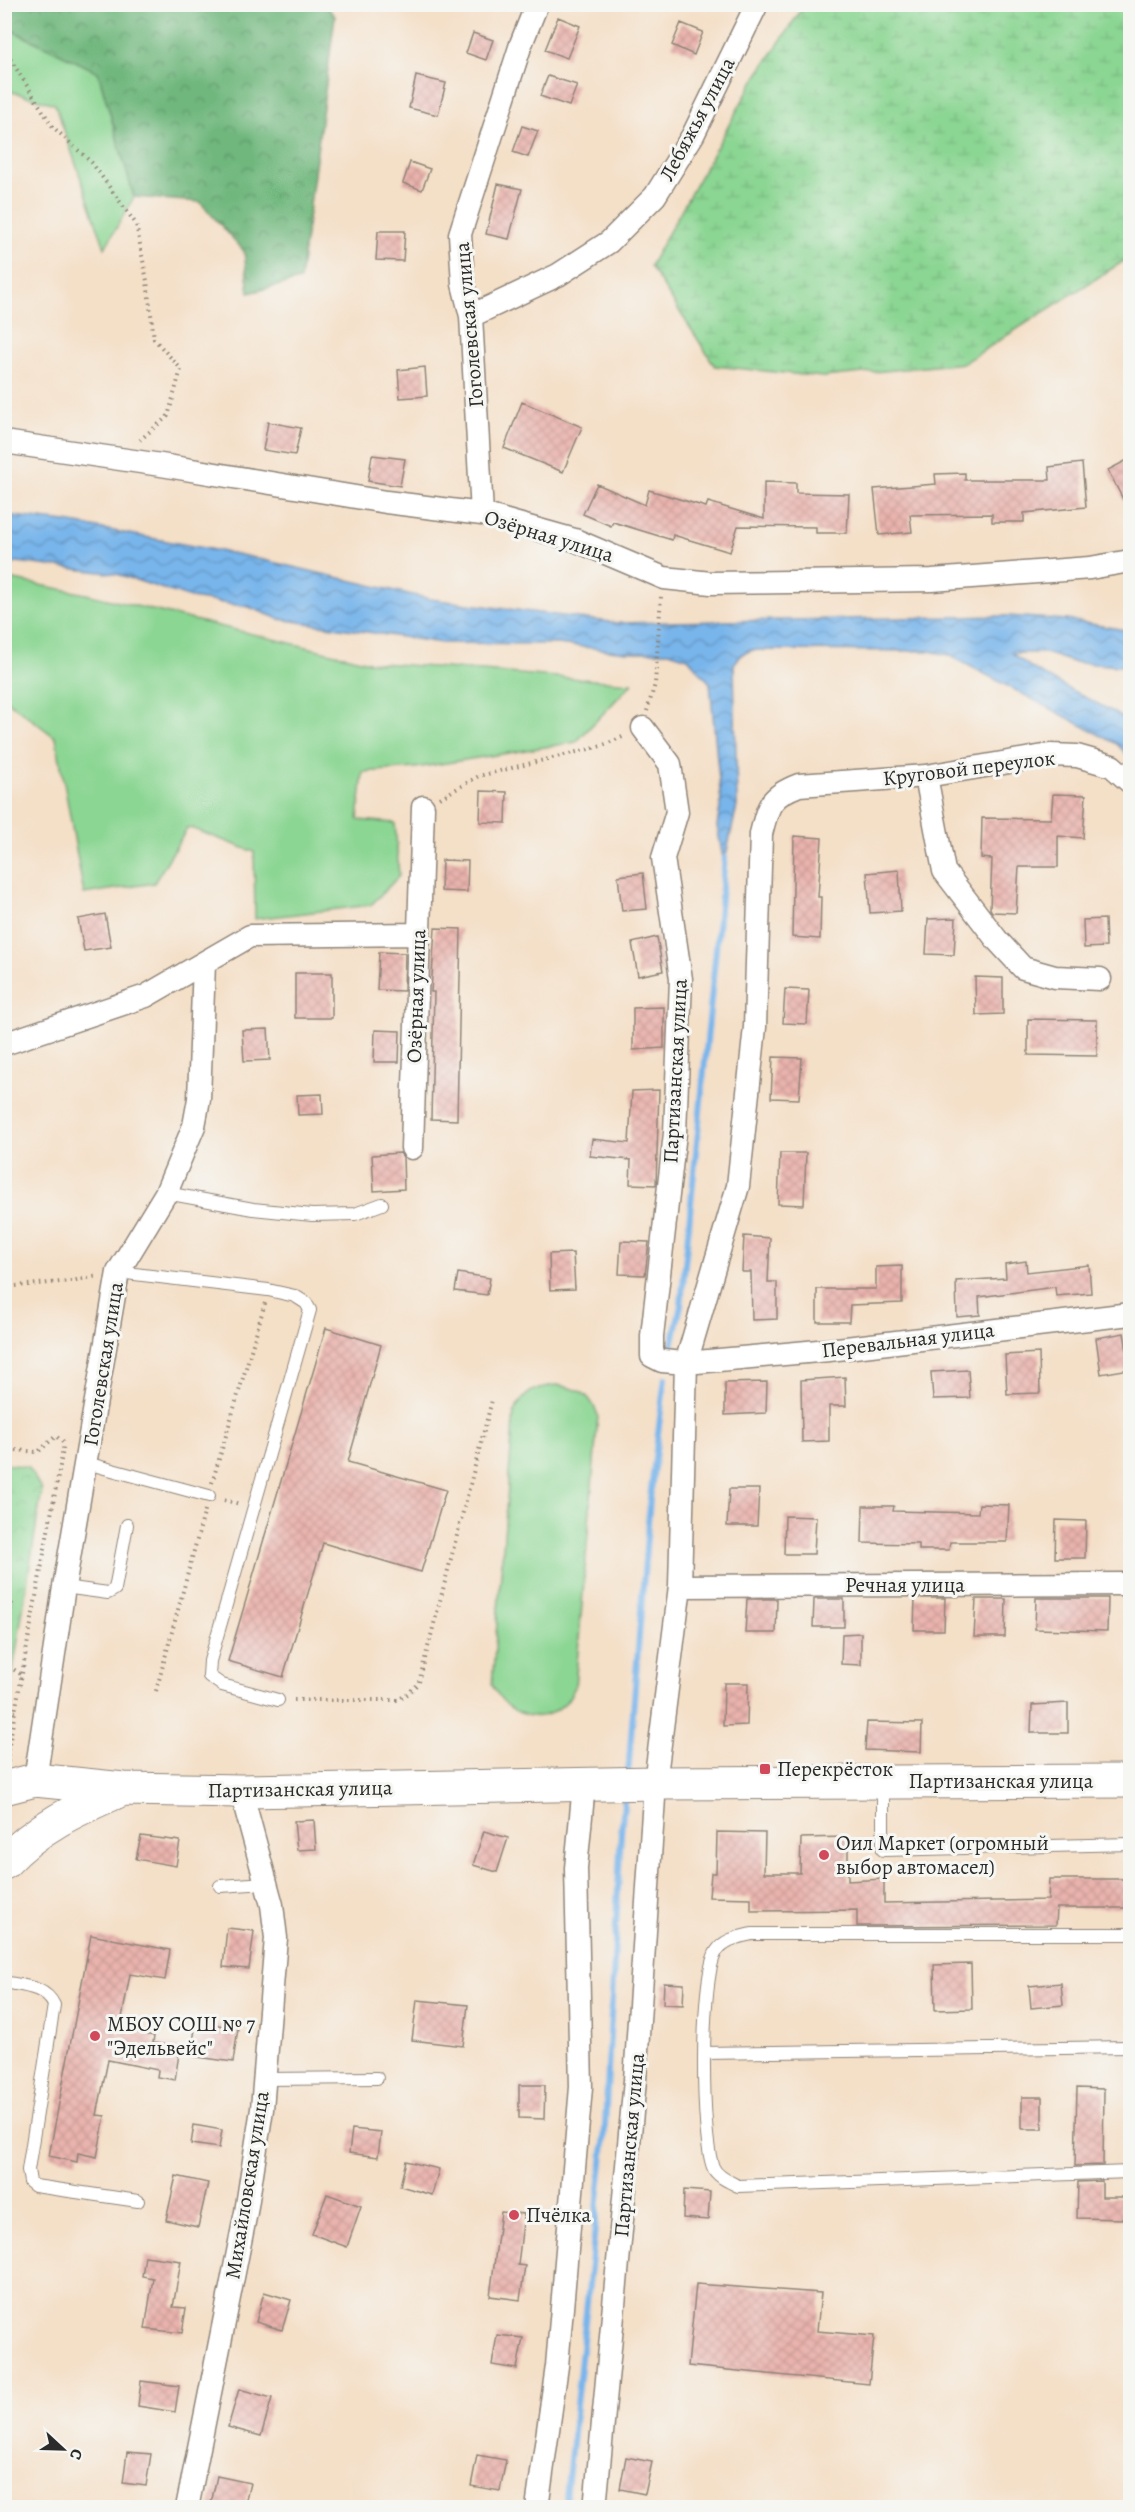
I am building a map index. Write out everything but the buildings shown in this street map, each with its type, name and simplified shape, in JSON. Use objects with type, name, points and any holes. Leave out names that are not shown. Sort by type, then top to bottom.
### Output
[{"type":"highway","name":"Партизанская улица","points":[[16,1785],[241,1791],[649,1783],[1131,1781]]},
{"type":"highway","name":"Партизанская улица","points":[[4,1863],[20,1846],[63,1816],[124,1789]]},
{"type":"street","name":"Гоголевская улица","points":[[482,514],[471,316],[463,284],[460,234],[521,44],[537,4]]},
{"type":"street","name":"Лебяжья улица","points":[[471,316],[558,274],[609,242],[655,196],[693,135],[757,4]]},
{"type":"street","name":"Озёрная улица","points":[[4,442],[386,502],[482,514],[575,540],[663,578],[711,583],[932,580],[1090,568],[1131,561]]},
{"type":"street","name":"Партизанская улица","points":[[643,728],[670,764],[677,812],[663,858],[681,979],[675,1133],[652,1336],[652,1356],[663,1361],[686,1363]]},
{"type":"street","name":"Круговой переулок","points":[[771,803],[780,792],[799,785],[926,777],[1050,755],[1077,756],[1112,766],[1131,782]]},
{"type":"street","points":[[926,777],[944,871],[997,940],[1023,968],[1055,977],[1100,980]]},
{"type":"street","name":"Партизанская улица","points":[[596,2508],[635,2080],[649,1783],[680,1586],[686,1363],[738,1186],[755,1027],[761,834],[771,803]]},
{"type":"street","name":"Озёрная улица","points":[[412,1148],[423,807]]},
{"type":"street","points":[[4,1044],[146,996],[204,963],[225,948],[250,936],[418,934]]},
{"type":"street","name":"Гоголевская улица","points":[[16,1785],[64,1587],[118,1272],[166,1193],[194,1126],[199,1099],[204,963]]},
{"type":"street","name":"Перевальная улица","points":[[686,1363],[830,1350],[1131,1314]]},
{"type":"street","name":"Речная улица","points":[[680,1586],[1131,1584]]},
{"type":"street","points":[[537,2508],[557,2366],[581,2087],[576,1868],[590,1785]]},
{"type":"street","name":"Михайловская улица","points":[[187,2508],[246,2212],[264,2079],[276,1938],[272,1905],[241,1791]]},
{"type":"lane","points":[[166,1193],[253,1209],[312,1215],[355,1214],[382,1204]]},
{"type":"lane","points":[[118,1272],[268,1290],[295,1296],[306,1303],[310,1310],[210,1661],[209,1676],[222,1685],[278,1700]]},
{"type":"lane","points":[[86,1462],[209,1496]]},
{"type":"lane","points":[[64,1587],[108,1593],[115,1589],[128,1525]]},
{"type":"lane","points":[[883,1782],[883,1850],[1131,1844]]},
{"type":"lane","points":[[220,1886],[266,1883]]},
{"type":"lane","points":[[1131,1934],[752,1934],[730,1939],[717,1951],[709,1971],[705,2053],[707,2135],[713,2169],[724,2179],[738,2186],[1131,2172]]},
{"type":"lane","points":[[4,1982],[40,1989],[50,1997],[54,2005],[28,2170],[30,2182],[35,2186],[138,2201]]},
{"type":"lane","points":[[705,2053],[1131,2047]]},
{"type":"lane","points":[[264,2079],[377,2078]]},
{"type":"path","points":[[4,49],[53,127],[92,163],[136,224],[147,281],[154,339],[181,369],[168,416],[119,459]]},
{"type":"path","points":[[423,807],[479,776],[601,746],[643,728],[655,684],[660,613]]},
{"type":"path","points":[[4,1287],[72,1281],[118,1272]]},
{"type":"path","points":[[278,1700],[398,1700],[409,1693],[419,1682],[492,1400]]},
{"type":"path","points":[[4,1449],[38,1452],[56,1436]]},
{"type":"path","points":[[16,1785],[8,1750],[64,1444]]},
{"type":"path","points":[[209,1496],[253,1508]]},
{"type":"path","points":[[4,1594],[12,1602],[4,1647]]},
{"type":"path","points":[[4,1663],[22,1675]]},
{"type":"path","points":[[4,1705],[15,1712]]},
{"type":"green space","points":[[805,4],[1130,5],[1130,257],[964,363],[823,377],[715,366],[650,266],[753,82]]},
{"type":"green space","points":[[4,5],[325,5],[335,16],[300,280],[249,293],[244,251],[200,202],[134,197],[98,72],[5,27]]},
{"type":"green space","points":[[4,27],[98,71],[134,197],[105,248],[55,104],[5,90]]},
{"type":"green space","points":[[4,578],[86,594],[369,662],[632,683],[576,742],[415,768],[363,772],[358,820],[395,823],[399,876],[371,905],[255,919],[254,852],[188,827],[154,883],[84,894],[56,738],[5,699]]},
{"type":"green space","points":[[557,1385],[583,1393],[591,1401],[598,1415],[575,1687],[566,1701],[555,1711],[534,1716],[524,1715],[506,1704],[492,1685],[514,1412],[531,1391]]},
{"type":"green space","points":[[5,1464],[28,1467],[42,1490],[5,1721]]},
{"type":"water","points":[[5,515],[66,522],[246,556],[430,599],[618,623],[1007,616],[1068,620],[1130,631],[1130,667],[1073,662],[1045,653],[1012,653],[1040,673],[1130,722],[1130,758],[1117,744],[949,655],[929,651],[753,650],[742,654],[734,664],[737,806],[724,864],[717,826],[721,802],[710,683],[688,658],[669,652],[626,652],[558,644],[442,643],[279,619],[249,607],[191,598],[117,574],[17,562],[5,569]]},
{"type":"waterway","points":[[672,1345],[681,1305],[725,857]]},
{"type":"waterway","points":[[628,1775],[650,1498],[665,1378]]},
{"type":"waterway","points":[[565,2508],[604,2144],[625,1794]]},
{"type":"place","name":"Перекрёсток","points":[[765,1769]]},
{"type":"place","name":"Оил Маркет (огромный выбор автомасел)","points":[[824,1855]]},
{"type":"place","name":"МБОУ СОШ № 7 \"Эдельвейс\"","points":[[95,2036]]},
{"type":"place","name":"Пчёлка","points":[[514,2215]]}]
